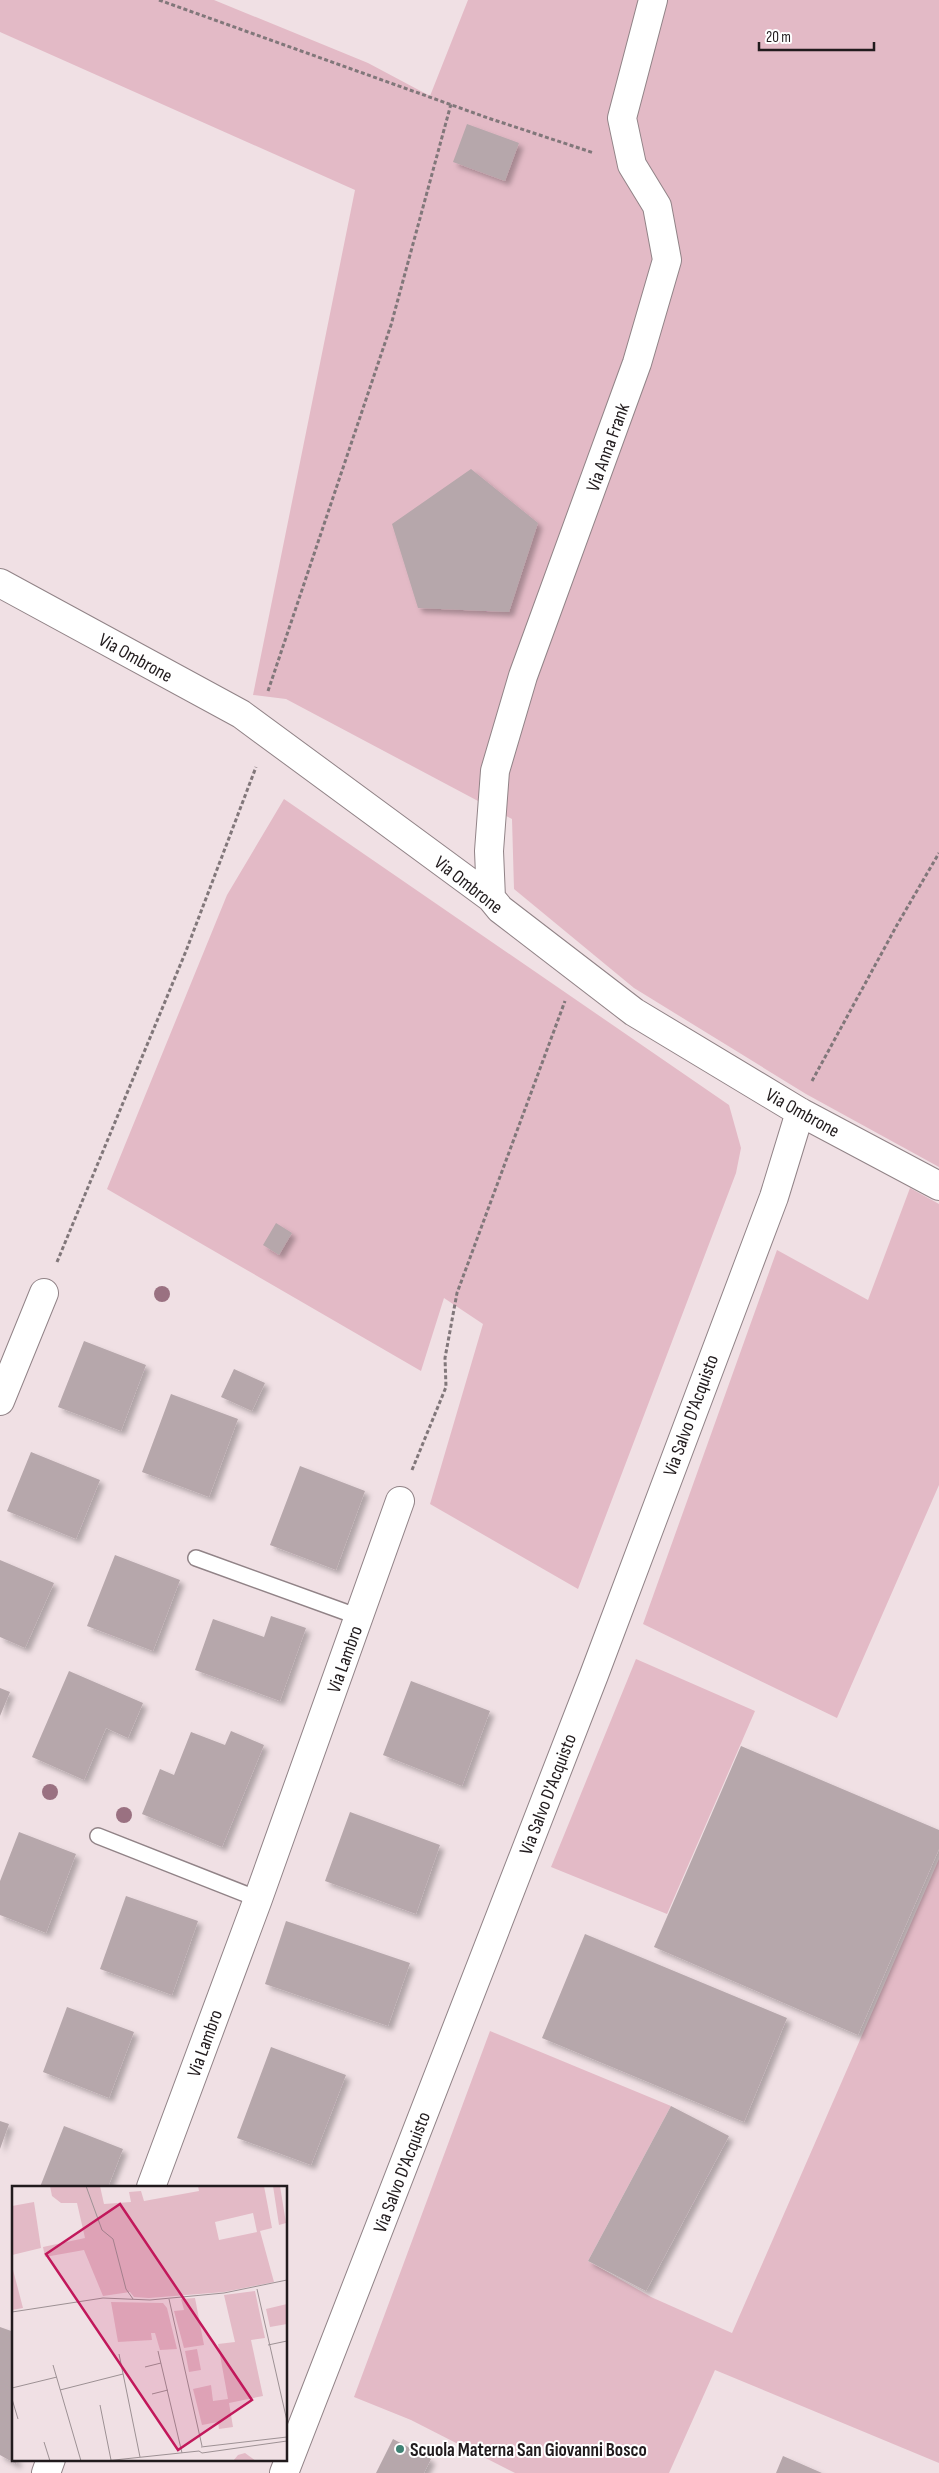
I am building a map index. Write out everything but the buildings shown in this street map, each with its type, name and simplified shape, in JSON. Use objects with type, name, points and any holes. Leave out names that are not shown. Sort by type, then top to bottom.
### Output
[{"type":"street","name":"Via Anna Frank","points":[[491,898],[490,851],[495,771],[523,676],[637,363],[667,260],[657,206],[632,165],[622,118],[653,0]]},
{"type":"street","name":"Via Ombrone","points":[[0,582],[241,714],[491,898],[500,909],[634,1012],[800,1112],[939,1186]]},
{"type":"street","name":"Via Salvo D'Acquisto","points":[[284,2473],[594,1674],[774,1197],[800,1112]]},
{"type":"street","points":[[0,1401],[44,1293]]},
{"type":"street","name":"Via Lambro","points":[[151,2186],[258,1899],[400,1501]]},
{"type":"street","points":[[46,2473],[51,2460]]},
{"type":"lane","name":"Via Lambro","points":[[196,1558],[359,1617]]},
{"type":"lane","points":[[98,1836],[258,1899]]},
{"type":"path","points":[[159,0],[451,104],[632,165]]},
{"type":"path","points":[[44,1293],[186,951],[268,734],[268,689],[391,325],[451,104]]},
{"type":"path","points":[[800,1112],[806,1094],[892,933],[939,853]]},
{"type":"path","points":[[400,1501],[446,1387],[445,1358],[457,1293],[577,968]]},
{"type":"shaded area","points":[[0,0],[214,0],[368,63],[430,96],[468,0],[939,0],[939,1167],[806,1094],[634,988],[514,889],[512,819],[286,699],[253,695],[355,190],[0,32]]},
{"type":"shaded area","points":[[284,799],[729,1105],[741,1148],[736,1173],[578,1589],[430,1504],[483,1324],[444,1298],[421,1371],[107,1189],[227,895]]},
{"type":"shaded area","points":[[910,1188],[939,1204],[939,1485],[837,1718],[643,1624],[777,1250],[868,1300]]},
{"type":"shaded area","points":[[636,1659],[755,1711],[667,1914],[551,1867]]},
{"type":"shaded area","points":[[939,1859],[939,2463],[715,2370],[669,2473],[515,2473],[411,2420],[354,2397],[490,2031],[671,2106],[588,2261],[651,2297],[732,2333]]},
{"type":"place","name":"Scuola Materna San Giovanni Bosco","points":[[400,2449]]}]
